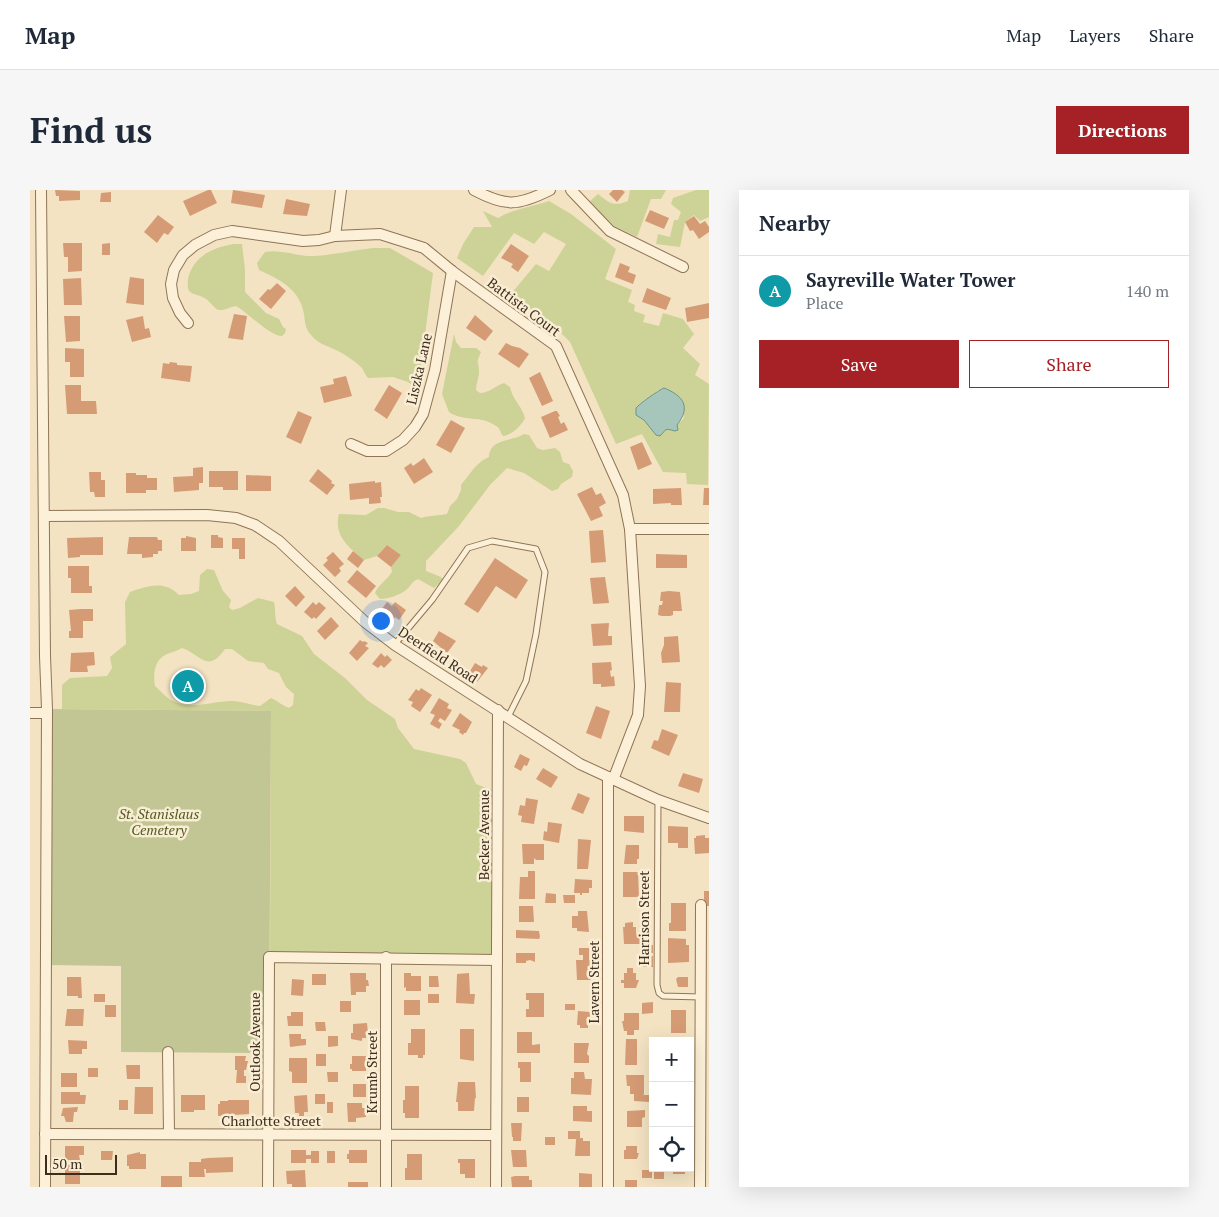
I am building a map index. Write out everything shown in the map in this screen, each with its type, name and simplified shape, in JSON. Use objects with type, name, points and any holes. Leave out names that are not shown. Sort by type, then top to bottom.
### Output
[{"type":"street","points":[[40,190],[47,713],[45,1187]]},
{"type":"street","points":[[335,236],[341,190]]},
{"type":"street","points":[[474,190],[494,201],[516,204],[550,190]]},
{"type":"street","points":[[572,190],[610,231],[683,267]]},
{"type":"street","name":"Battista Court","points":[[188,323],[180,313],[173,298],[171,284],[174,270],[183,255],[195,245],[214,235],[232,231],[303,241],[335,236],[380,234],[424,248],[452,271],[556,346],[623,495],[630,529],[640,686],[638,715],[610,778]]},
{"type":"street","name":"Liszka Lane","points":[[351,444],[367,451],[386,450],[403,440],[415,427],[423,414],[434,370],[452,271]]},
{"type":"street","name":"Deerfield Road","points":[[44,516],[207,515],[236,518],[255,525],[278,541],[365,622],[395,645],[580,764],[658,800],[709,818]]},
{"type":"street","points":[[630,529],[709,529]]},
{"type":"street","name":"Becker Avenue","points":[[496,1187],[498,710]]},
{"type":"street","points":[[30,713],[47,713]]},
{"type":"street","name":"Lavern Street","points":[[608,1187],[610,778]]},
{"type":"street","points":[[700,1187],[701,905]]},
{"type":"street","name":"Outlook Avenue","points":[[268,1187],[270,956],[386,957]]},
{"type":"street","points":[[386,957],[497,960]]},
{"type":"street","name":"Krumb Street","points":[[386,957],[386,1187]]},
{"type":"street","points":[[168,1052],[169,1134]]},
{"type":"street","name":"Charlotte Street","points":[[45,1134],[496,1135]]},
{"type":"lane","points":[[395,645],[432,600],[468,548],[492,541],[536,549],[545,572],[536,634],[526,682],[508,716]]},
{"type":"lane","name":"Harrison Street","points":[[658,800],[657,985],[659,993],[663,996],[701,997]]},
{"type":"green space","points":[[630,190],[666,190],[661,199],[651,199],[637,237],[614,226],[588,203],[598,194],[612,203],[623,203],[628,201]]},
{"type":"green space","points":[[696,190],[709,190],[709,217],[700,221],[694,215],[685,222],[680,247],[656,244],[658,234],[670,237],[674,220],[678,220],[681,212],[671,204],[673,198]]},
{"type":"green space","points":[[549,201],[571,214],[616,249],[605,279],[632,290],[628,302],[635,305],[634,311],[645,315],[643,322],[659,326],[663,313],[683,319],[694,334],[683,348],[700,364],[695,375],[709,384],[708,485],[687,484],[686,473],[663,472],[642,434],[616,444],[570,342],[553,325],[510,295],[536,264],[549,271],[566,244],[544,232],[534,244],[514,233],[483,276],[457,258],[474,227],[492,227],[483,211],[498,218],[516,210]],"holes":[[[658,390],[671,391],[680,398],[684,418],[677,425],[664,430],[663,433],[653,430],[636,408]]]},
{"type":"green space","points":[[234,244],[242,244],[245,292],[266,313],[279,319],[286,329],[282,336],[272,333],[236,306],[219,310],[208,300],[189,291],[188,279],[194,264],[212,250]]},
{"type":"green space","points":[[373,248],[390,248],[433,273],[418,389],[408,382],[393,377],[368,378],[362,368],[351,359],[317,341],[308,330],[302,305],[293,291],[281,281],[259,270],[257,263],[265,252],[271,251],[315,256]]},
{"type":"green space","points":[[454,334],[456,342],[461,348],[476,348],[481,352],[478,361],[479,374],[476,390],[483,393],[504,383],[510,387],[525,418],[519,427],[510,434],[503,436],[498,428],[491,423],[479,419],[460,417],[449,412],[442,394]]},
{"type":"green space","points":[[524,434],[529,435],[537,448],[543,450],[555,448],[560,452],[563,462],[569,464],[573,471],[572,477],[561,484],[558,489],[552,491],[524,473],[507,468],[490,485],[459,526],[426,561],[426,571],[441,577],[443,580],[434,588],[418,579],[401,594],[380,599],[375,593],[392,572],[391,567],[401,555],[387,545],[377,556],[364,560],[348,546],[340,535],[338,528],[339,514],[366,515],[378,508],[384,508],[398,512],[409,512],[421,518],[447,514],[450,506],[457,499],[461,485],[475,467],[489,457],[493,447],[497,443]]},
{"type":"green space","points":[[207,569],[214,570],[223,591],[231,600],[229,607],[232,610],[240,608],[258,598],[274,602],[277,624],[302,636],[314,654],[345,678],[367,700],[395,719],[398,728],[414,749],[460,759],[466,763],[476,784],[497,792],[497,960],[270,957],[271,711],[62,709],[62,685],[70,678],[107,676],[112,668],[110,657],[126,644],[125,602],[130,592],[143,588],[162,586],[168,587],[179,595],[191,594],[199,591],[200,575]],"holes":[[[182,648],[209,662],[219,656],[225,649],[232,649],[248,661],[264,663],[268,669],[279,673],[286,687],[294,694],[293,705],[289,708],[271,698],[260,706],[234,701],[188,705],[170,700],[155,686],[155,668],[163,656]]]},
{"type":"green space","name":"St. Stanislaus Cemetery","points":[[47,709],[271,711],[269,1053],[121,1052],[121,966],[46,965]]},
{"type":"water","points":[[664,388],[681,398],[684,413],[677,425],[678,430],[666,430],[660,436],[656,435],[644,420],[636,415],[636,408]]},
{"type":"building","points":[[55,190],[80,191],[80,200],[59,201],[59,196],[56,196]]},
{"type":"building","points":[[211,190],[217,203],[190,216],[183,201]]},
{"type":"building","points":[[233,190],[265,195],[262,208],[231,203]]},
{"type":"building","points":[[613,190],[625,192],[617,202],[609,194]]},
{"type":"building","points":[[111,192],[111,202],[100,202],[101,193]]},
{"type":"building","points":[[286,199],[310,204],[307,216],[283,214]]},
{"type":"building","points":[[650,210],[669,218],[664,229],[645,221]]},
{"type":"building","points":[[158,215],[174,227],[168,235],[164,233],[157,243],[144,232]]},
{"type":"building","points":[[694,216],[700,224],[705,221],[709,227],[709,232],[699,239],[693,230],[690,231],[685,222]]},
{"type":"building","points":[[63,243],[82,243],[82,271],[68,272],[68,257],[64,257]]},
{"type":"building","points":[[110,243],[110,255],[102,255],[102,244]]},
{"type":"building","points":[[511,244],[529,256],[518,272],[511,267],[513,264],[501,258]]},
{"type":"building","points":[[620,263],[630,267],[628,272],[636,275],[633,284],[615,277]]},
{"type":"building","points":[[130,277],[144,279],[144,305],[126,303]]},
{"type":"building","points":[[81,278],[82,305],[64,305],[63,279]]},
{"type":"building","points":[[277,283],[286,291],[271,309],[259,299]]},
{"type":"building","points":[[647,288],[671,298],[666,310],[642,302]]},
{"type":"building","points":[[709,303],[709,318],[687,322],[685,308]]},
{"type":"building","points":[[234,314],[247,316],[243,340],[228,338]]},
{"type":"building","points":[[475,315],[493,331],[485,341],[466,328]]},
{"type":"building","points":[[64,316],[80,316],[80,341],[66,342]]},
{"type":"building","points":[[143,316],[145,329],[149,328],[151,337],[132,342],[126,320]]},
{"type":"building","points":[[506,343],[520,348],[529,354],[519,368],[498,354]]},
{"type":"building","points":[[65,348],[84,349],[84,377],[70,377],[70,362],[65,362]]},
{"type":"building","points":[[170,362],[177,363],[177,365],[192,366],[190,382],[161,378],[163,363],[169,364]]},
{"type":"building","points":[[540,372],[553,401],[542,406],[529,378]]},
{"type":"building","points":[[346,376],[352,396],[324,403],[320,387],[334,384],[333,379]]},
{"type":"building","points":[[65,385],[81,385],[81,401],[96,401],[97,414],[67,414]]},
{"type":"building","points":[[389,385],[402,393],[387,419],[374,410]]},
{"type":"building","points":[[298,411],[312,417],[301,444],[286,437]]},
{"type":"building","points":[[555,411],[560,416],[558,417],[561,424],[564,422],[568,430],[550,438],[541,417]]},
{"type":"building","points":[[451,420],[465,428],[451,453],[436,445]]},
{"type":"building","points":[[642,442],[652,464],[638,470],[630,447]]},
{"type":"building","points":[[424,458],[433,472],[414,484],[404,468],[411,463],[413,466]]},
{"type":"building","points":[[203,467],[203,483],[199,483],[199,490],[174,492],[173,477],[193,476],[193,468]]},
{"type":"building","points":[[318,469],[335,485],[327,495],[309,481]]},
{"type":"building","points":[[209,471],[238,471],[238,490],[223,490],[223,487],[209,487]]},
{"type":"building","points":[[89,472],[101,472],[101,480],[105,480],[105,497],[95,497],[94,492],[90,492]]},
{"type":"building","points":[[126,473],[147,475],[147,478],[157,478],[157,490],[146,490],[146,493],[126,493]]},
{"type":"building","points":[[246,475],[271,476],[271,491],[246,491]]},
{"type":"building","points":[[375,481],[375,483],[381,482],[381,503],[369,504],[369,498],[350,500],[349,484]]},
{"type":"building","points":[[592,487],[596,495],[601,493],[606,503],[599,507],[603,516],[591,521],[577,494]]},
{"type":"building","points":[[681,488],[682,505],[671,505],[671,503],[653,504],[653,489]]},
{"type":"building","points":[[704,488],[709,488],[709,505],[703,505]]},
{"type":"building","points":[[603,530],[606,562],[591,563],[589,531]]},
{"type":"building","points":[[211,535],[218,535],[218,537],[223,538],[223,548],[211,548]]},
{"type":"building","points":[[186,536],[196,538],[196,551],[181,551],[181,538],[186,538]]},
{"type":"building","points":[[103,537],[103,555],[80,555],[80,557],[68,558],[67,538]]},
{"type":"building","points":[[129,537],[157,537],[158,540],[162,540],[162,551],[158,551],[158,554],[153,554],[153,557],[142,558],[142,554],[127,554]]},
{"type":"building","points":[[232,538],[245,538],[245,559],[239,559],[239,549],[232,549]]},
{"type":"building","points":[[387,545],[401,555],[391,567],[377,556]]},
{"type":"building","points":[[353,551],[364,560],[358,568],[347,559]]},
{"type":"building","points":[[333,552],[344,564],[339,568],[341,571],[335,577],[323,565],[328,560],[326,558]]},
{"type":"building","points":[[656,554],[687,555],[687,568],[656,568]]},
{"type":"building","points":[[495,558],[528,580],[516,599],[496,586],[478,613],[464,604]]},
{"type":"building","points":[[68,566],[89,566],[89,586],[92,586],[92,593],[71,593],[71,578],[68,578]]},
{"type":"building","points":[[357,570],[376,586],[366,598],[347,582]]},
{"type":"building","points":[[605,577],[609,603],[593,604],[590,578]]},
{"type":"building","points":[[295,586],[305,597],[296,607],[285,596]]},
{"type":"building","points":[[661,592],[680,592],[682,611],[673,611],[673,615],[670,616],[658,615],[659,605],[662,605],[663,601],[660,601]]},
{"type":"building","points":[[313,602],[316,605],[319,602],[326,608],[316,619],[314,617],[312,619],[304,612]]},
{"type":"building","points":[[387,602],[392,606],[395,602],[406,610],[399,620],[395,617],[394,619],[391,617],[392,615],[381,610]]},
{"type":"building","points":[[93,609],[93,621],[83,621],[83,638],[69,638],[69,631],[71,631],[69,610]]},
{"type":"building","points":[[331,617],[339,626],[325,640],[317,631]]},
{"type":"building","points":[[609,623],[608,636],[612,636],[612,645],[593,646],[591,624]]},
{"type":"building","points":[[439,631],[456,641],[447,653],[433,641]]},
{"type":"building","points":[[678,636],[680,662],[662,663],[661,653],[664,637]]},
{"type":"building","points":[[360,640],[368,643],[365,646],[369,648],[357,661],[349,653]]},
{"type":"building","points":[[94,652],[95,665],[87,666],[88,672],[70,672],[71,653]]},
{"type":"building","points":[[381,653],[385,657],[387,655],[392,660],[384,668],[381,665],[378,668],[372,664]]},
{"type":"building","points":[[611,662],[611,677],[614,676],[615,686],[601,687],[601,684],[593,684],[592,663]]},
{"type":"building","points":[[475,663],[488,668],[477,682],[467,676]]},
{"type":"building","points":[[188,669],[200,673],[204,685],[200,697],[188,701],[176,697],[172,685],[176,673]]},
{"type":"building","points":[[666,682],[681,683],[680,712],[664,712]]},
{"type":"building","points":[[421,688],[432,695],[420,712],[411,706],[413,702],[408,700],[416,689],[419,691]]},
{"type":"building","points":[[439,698],[449,704],[447,708],[452,710],[445,721],[440,718],[438,721],[442,724],[439,729],[430,724],[435,715],[430,713]]},
{"type":"building","points":[[596,706],[610,711],[601,739],[586,733]]},
{"type":"building","points":[[460,713],[472,722],[463,735],[459,732],[460,730],[452,726]]},
{"type":"building","points":[[662,729],[678,735],[669,756],[651,748],[654,740],[658,741]]},
{"type":"building","points":[[520,754],[530,759],[527,766],[524,765],[521,771],[514,767]]},
{"type":"building","points":[[543,768],[558,777],[551,788],[536,779]]},
{"type":"building","points":[[683,773],[703,779],[699,793],[678,786]]},
{"type":"building","points":[[578,793],[590,798],[583,814],[571,809]]},
{"type":"building","points":[[526,798],[538,800],[534,824],[521,822],[522,816],[518,815],[520,805],[525,806]]},
{"type":"building","points":[[624,816],[644,816],[644,833],[624,831]]},
{"type":"building","points":[[548,822],[562,824],[559,843],[543,840],[544,831],[547,832]]},
{"type":"building","points":[[668,826],[688,827],[688,848],[678,848],[678,843],[668,843]]},
{"type":"building","points":[[705,835],[705,838],[709,838],[709,853],[695,854],[694,838]]},
{"type":"building","points":[[578,839],[591,840],[588,869],[577,869]]},
{"type":"building","points":[[522,844],[544,844],[544,860],[536,860],[534,858],[534,864],[523,864]]},
{"type":"building","points":[[626,845],[639,845],[637,864],[624,864]]},
{"type":"building","points":[[528,871],[535,871],[535,899],[519,899],[520,877],[528,877]]},
{"type":"building","points":[[623,872],[638,872],[639,897],[623,897]]},
{"type":"building","points":[[575,879],[592,880],[592,888],[589,888],[589,893],[582,893],[580,895],[580,893],[574,893]]},
{"type":"building","points":[[704,891],[709,891],[709,906],[704,906]]},
{"type":"building","points":[[546,893],[556,894],[556,903],[545,903]]},
{"type":"building","points":[[563,895],[575,895],[575,903],[564,903]]},
{"type":"building","points":[[671,903],[686,903],[686,931],[669,931]]},
{"type":"building","points":[[519,906],[533,906],[534,922],[519,922]]},
{"type":"building","points":[[578,911],[587,911],[589,932],[577,931],[577,928],[572,928],[572,916],[578,916]]},
{"type":"building","points":[[633,922],[633,927],[636,927],[636,934],[640,934],[640,944],[624,944],[623,927],[625,927],[625,923]]},
{"type":"building","points":[[516,930],[539,931],[540,937],[539,939],[516,938]]},
{"type":"building","points":[[668,938],[686,939],[686,945],[689,945],[689,962],[668,963]]},
{"type":"building","points":[[643,945],[653,945],[653,953],[643,953]]},
{"type":"building","points":[[579,948],[589,948],[591,980],[577,980],[576,960],[583,960],[583,955],[579,955]]},
{"type":"building","points":[[516,953],[535,953],[535,962],[530,960],[526,961],[526,963],[516,963]]},
{"type":"building","points":[[643,956],[653,956],[653,967],[643,967]]},
{"type":"building","points":[[627,968],[633,968],[633,973],[636,973],[636,980],[639,980],[636,988],[624,988],[624,983],[621,983],[621,980],[624,980],[624,973],[627,973]]},
{"type":"building","points":[[350,973],[366,973],[366,980],[368,980],[369,986],[366,986],[366,992],[356,992],[356,995],[351,995]]},
{"type":"building","points":[[404,973],[411,973],[411,976],[421,976],[421,991],[406,991],[406,987],[404,988]]},
{"type":"building","points":[[469,973],[470,994],[475,994],[474,1004],[456,1003],[457,974]]},
{"type":"building","points":[[312,974],[326,974],[326,985],[312,985]]},
{"type":"building","points":[[429,976],[438,976],[439,987],[429,987]]},
{"type":"building","points":[[67,977],[81,977],[82,998],[67,996]]},
{"type":"building","points":[[678,977],[688,977],[688,987],[678,987],[676,979]]},
{"type":"building","points":[[292,979],[304,980],[303,996],[291,995]]},
{"type":"building","points":[[526,993],[544,993],[544,1017],[526,1017],[526,1009],[529,1009],[529,1000],[526,1000]]},
{"type":"building","points":[[94,994],[105,994],[105,1002],[94,1002]]},
{"type":"building","points":[[428,994],[439,994],[439,1003],[428,1003]]},
{"type":"building","points":[[404,1000],[420,1000],[420,1015],[404,1015]]},
{"type":"building","points":[[340,1001],[351,1001],[351,1012],[340,1012]]},
{"type":"building","points":[[653,1002],[653,1013],[642,1014],[642,1003]]},
{"type":"building","points":[[565,1004],[575,1004],[575,1010],[565,1010]]},
{"type":"building","points":[[105,1005],[116,1005],[116,1017],[105,1017]]},
{"type":"building","points":[[67,1009],[84,1009],[83,1026],[65,1026]]},
{"type":"building","points":[[671,1010],[686,1010],[686,1033],[671,1033]]},
{"type":"building","points":[[578,1011],[590,1012],[590,1025],[588,1025],[588,1028],[580,1028],[580,1025],[577,1025]]},
{"type":"building","points":[[291,1012],[303,1012],[303,1026],[288,1026],[287,1016],[291,1016]]},
{"type":"building","points":[[624,1013],[639,1013],[639,1030],[634,1030],[634,1035],[627,1035],[627,1031],[624,1031],[622,1021],[624,1021]]},
{"type":"building","points":[[315,1022],[325,1022],[326,1031],[316,1031]]},
{"type":"building","points":[[367,1023],[368,1033],[366,1033],[366,1038],[362,1038],[362,1041],[351,1039],[353,1024]]},
{"type":"building","points":[[411,1029],[425,1029],[425,1055],[423,1055],[423,1058],[418,1058],[418,1055],[408,1055],[408,1043],[411,1043]]},
{"type":"building","points":[[460,1029],[474,1029],[474,1061],[460,1059]]},
{"type":"building","points":[[517,1032],[532,1032],[532,1045],[540,1044],[540,1053],[517,1053]]},
{"type":"building","points":[[289,1034],[301,1034],[301,1039],[306,1039],[306,1045],[290,1047]]},
{"type":"building","points":[[328,1036],[338,1036],[338,1046],[328,1047]]},
{"type":"building","points":[[626,1039],[637,1039],[637,1065],[625,1065]]},
{"type":"building","points":[[68,1040],[87,1041],[87,1049],[82,1049],[82,1054],[69,1054]]},
{"type":"building","points":[[574,1043],[589,1043],[587,1054],[589,1056],[589,1063],[574,1063]]},
{"type":"building","points":[[316,1054],[326,1054],[326,1066],[316,1066]]},
{"type":"building","points":[[235,1056],[246,1056],[245,1061],[248,1061],[246,1070],[244,1070],[244,1076],[246,1076],[246,1083],[236,1083]]},
{"type":"building","points":[[352,1056],[366,1056],[366,1060],[369,1060],[369,1067],[366,1067],[366,1071],[352,1071],[350,1069]]},
{"type":"building","points":[[289,1058],[307,1058],[307,1083],[292,1083],[292,1072],[289,1071]]},
{"type":"building","points":[[518,1062],[531,1062],[531,1082],[520,1082]]},
{"type":"building","points":[[126,1065],[140,1065],[140,1079],[127,1079]]},
{"type":"building","points":[[88,1068],[98,1068],[98,1077],[88,1077]]},
{"type":"building","points":[[327,1072],[338,1072],[338,1082],[328,1082]]},
{"type":"building","points":[[574,1072],[584,1072],[585,1079],[592,1079],[591,1095],[571,1094],[571,1078],[574,1078]]},
{"type":"building","points":[[61,1073],[77,1073],[77,1087],[61,1087]]},
{"type":"building","points":[[626,1075],[644,1075],[643,1095],[649,1095],[649,1102],[634,1101],[634,1094],[630,1094],[630,1086],[627,1086]]},
{"type":"building","points":[[458,1082],[475,1082],[476,1098],[474,1111],[458,1111],[458,1102],[456,1102]]},
{"type":"building","points":[[353,1084],[366,1084],[366,1097],[353,1097]]},
{"type":"building","points":[[405,1086],[419,1086],[419,1118],[405,1118],[403,1100],[405,1100]]},
{"type":"building","points":[[135,1087],[153,1087],[153,1114],[134,1114]]},
{"type":"building","points":[[61,1092],[80,1092],[80,1095],[86,1095],[85,1104],[61,1104]]},
{"type":"building","points":[[315,1094],[325,1094],[325,1104],[315,1104]]},
{"type":"building","points":[[181,1095],[205,1095],[205,1110],[181,1112]]},
{"type":"building","points":[[307,1095],[308,1112],[304,1112],[304,1116],[299,1116],[299,1113],[295,1113],[294,1096]]},
{"type":"building","points":[[517,1097],[529,1097],[529,1112],[517,1112]]},
{"type":"building","points":[[119,1100],[128,1100],[128,1110],[119,1110]]},
{"type":"building","points":[[249,1100],[249,1114],[218,1116],[218,1104],[220,1104],[220,1101]]},
{"type":"building","points":[[327,1102],[333,1102],[333,1113],[327,1113]]},
{"type":"building","points":[[347,1103],[362,1103],[362,1108],[365,1108],[366,1117],[356,1118],[356,1122],[348,1122]]},
{"type":"building","points":[[573,1106],[587,1106],[587,1111],[592,1111],[592,1122],[573,1121]]},
{"type":"building","points":[[78,1107],[77,1112],[74,1112],[73,1122],[66,1122],[64,1116],[61,1116],[63,1108]]},
{"type":"building","points":[[645,1110],[645,1117],[642,1118],[642,1127],[627,1127],[627,1111]]},
{"type":"building","points":[[511,1123],[522,1123],[521,1141],[513,1141]]},
{"type":"building","points":[[568,1131],[580,1131],[580,1138],[583,1138],[583,1141],[590,1141],[590,1156],[575,1156],[576,1139],[568,1139]]},
{"type":"building","points":[[545,1137],[555,1137],[555,1145],[545,1145]]},
{"type":"building","points":[[65,1146],[84,1146],[84,1155],[79,1155],[80,1160],[65,1160]]},
{"type":"building","points":[[626,1146],[637,1146],[637,1153],[639,1153],[637,1159],[624,1159]]},
{"type":"building","points":[[291,1150],[306,1150],[306,1155],[311,1155],[311,1151],[319,1151],[319,1163],[311,1163],[311,1159],[306,1159],[306,1163],[291,1163]]},
{"type":"building","points":[[349,1150],[367,1150],[367,1163],[349,1163],[347,1154],[349,1154]]},
{"type":"building","points":[[511,1150],[526,1150],[527,1167],[513,1167]]},
{"type":"building","points":[[101,1151],[113,1151],[112,1160],[101,1160]]},
{"type":"building","points":[[327,1151],[335,1151],[335,1163],[327,1163]]},
{"type":"building","points":[[140,1152],[140,1154],[146,1154],[146,1169],[129,1169],[129,1166],[127,1166],[127,1155]]},
{"type":"building","points":[[407,1154],[422,1154],[422,1180],[405,1180]]},
{"type":"building","points":[[233,1157],[233,1172],[206,1173],[206,1169],[204,1169],[205,1177],[189,1177],[189,1162],[201,1162],[201,1159],[208,1158]]},
{"type":"building","points":[[458,1159],[475,1159],[475,1178],[465,1178],[465,1174],[460,1174]]},
{"type":"building","points":[[65,1165],[77,1165],[77,1167],[80,1167],[80,1184],[65,1184]]},
{"type":"building","points":[[305,1170],[306,1187],[292,1187],[292,1184],[287,1184],[286,1171]]},
{"type":"building","points":[[642,1170],[652,1172],[652,1178],[642,1178]]},
{"type":"building","points":[[654,1172],[664,1172],[664,1179],[654,1179]]},
{"type":"building","points":[[673,1172],[685,1172],[685,1174],[673,1174]]},
{"type":"building","points":[[579,1173],[592,1174],[592,1187],[579,1187]]},
{"type":"building","points":[[161,1176],[182,1176],[182,1187],[161,1187]]},
{"type":"building","points":[[529,1176],[529,1180],[532,1180],[532,1187],[512,1187],[511,1177]]},
{"type":"building","points":[[625,1180],[637,1180],[637,1187],[625,1187]]},
{"type":"building","points":[[348,1182],[368,1182],[368,1187],[348,1187]]},
{"type":"place","name":"Sayreville Water Tower","points":[[188,686]]}]
